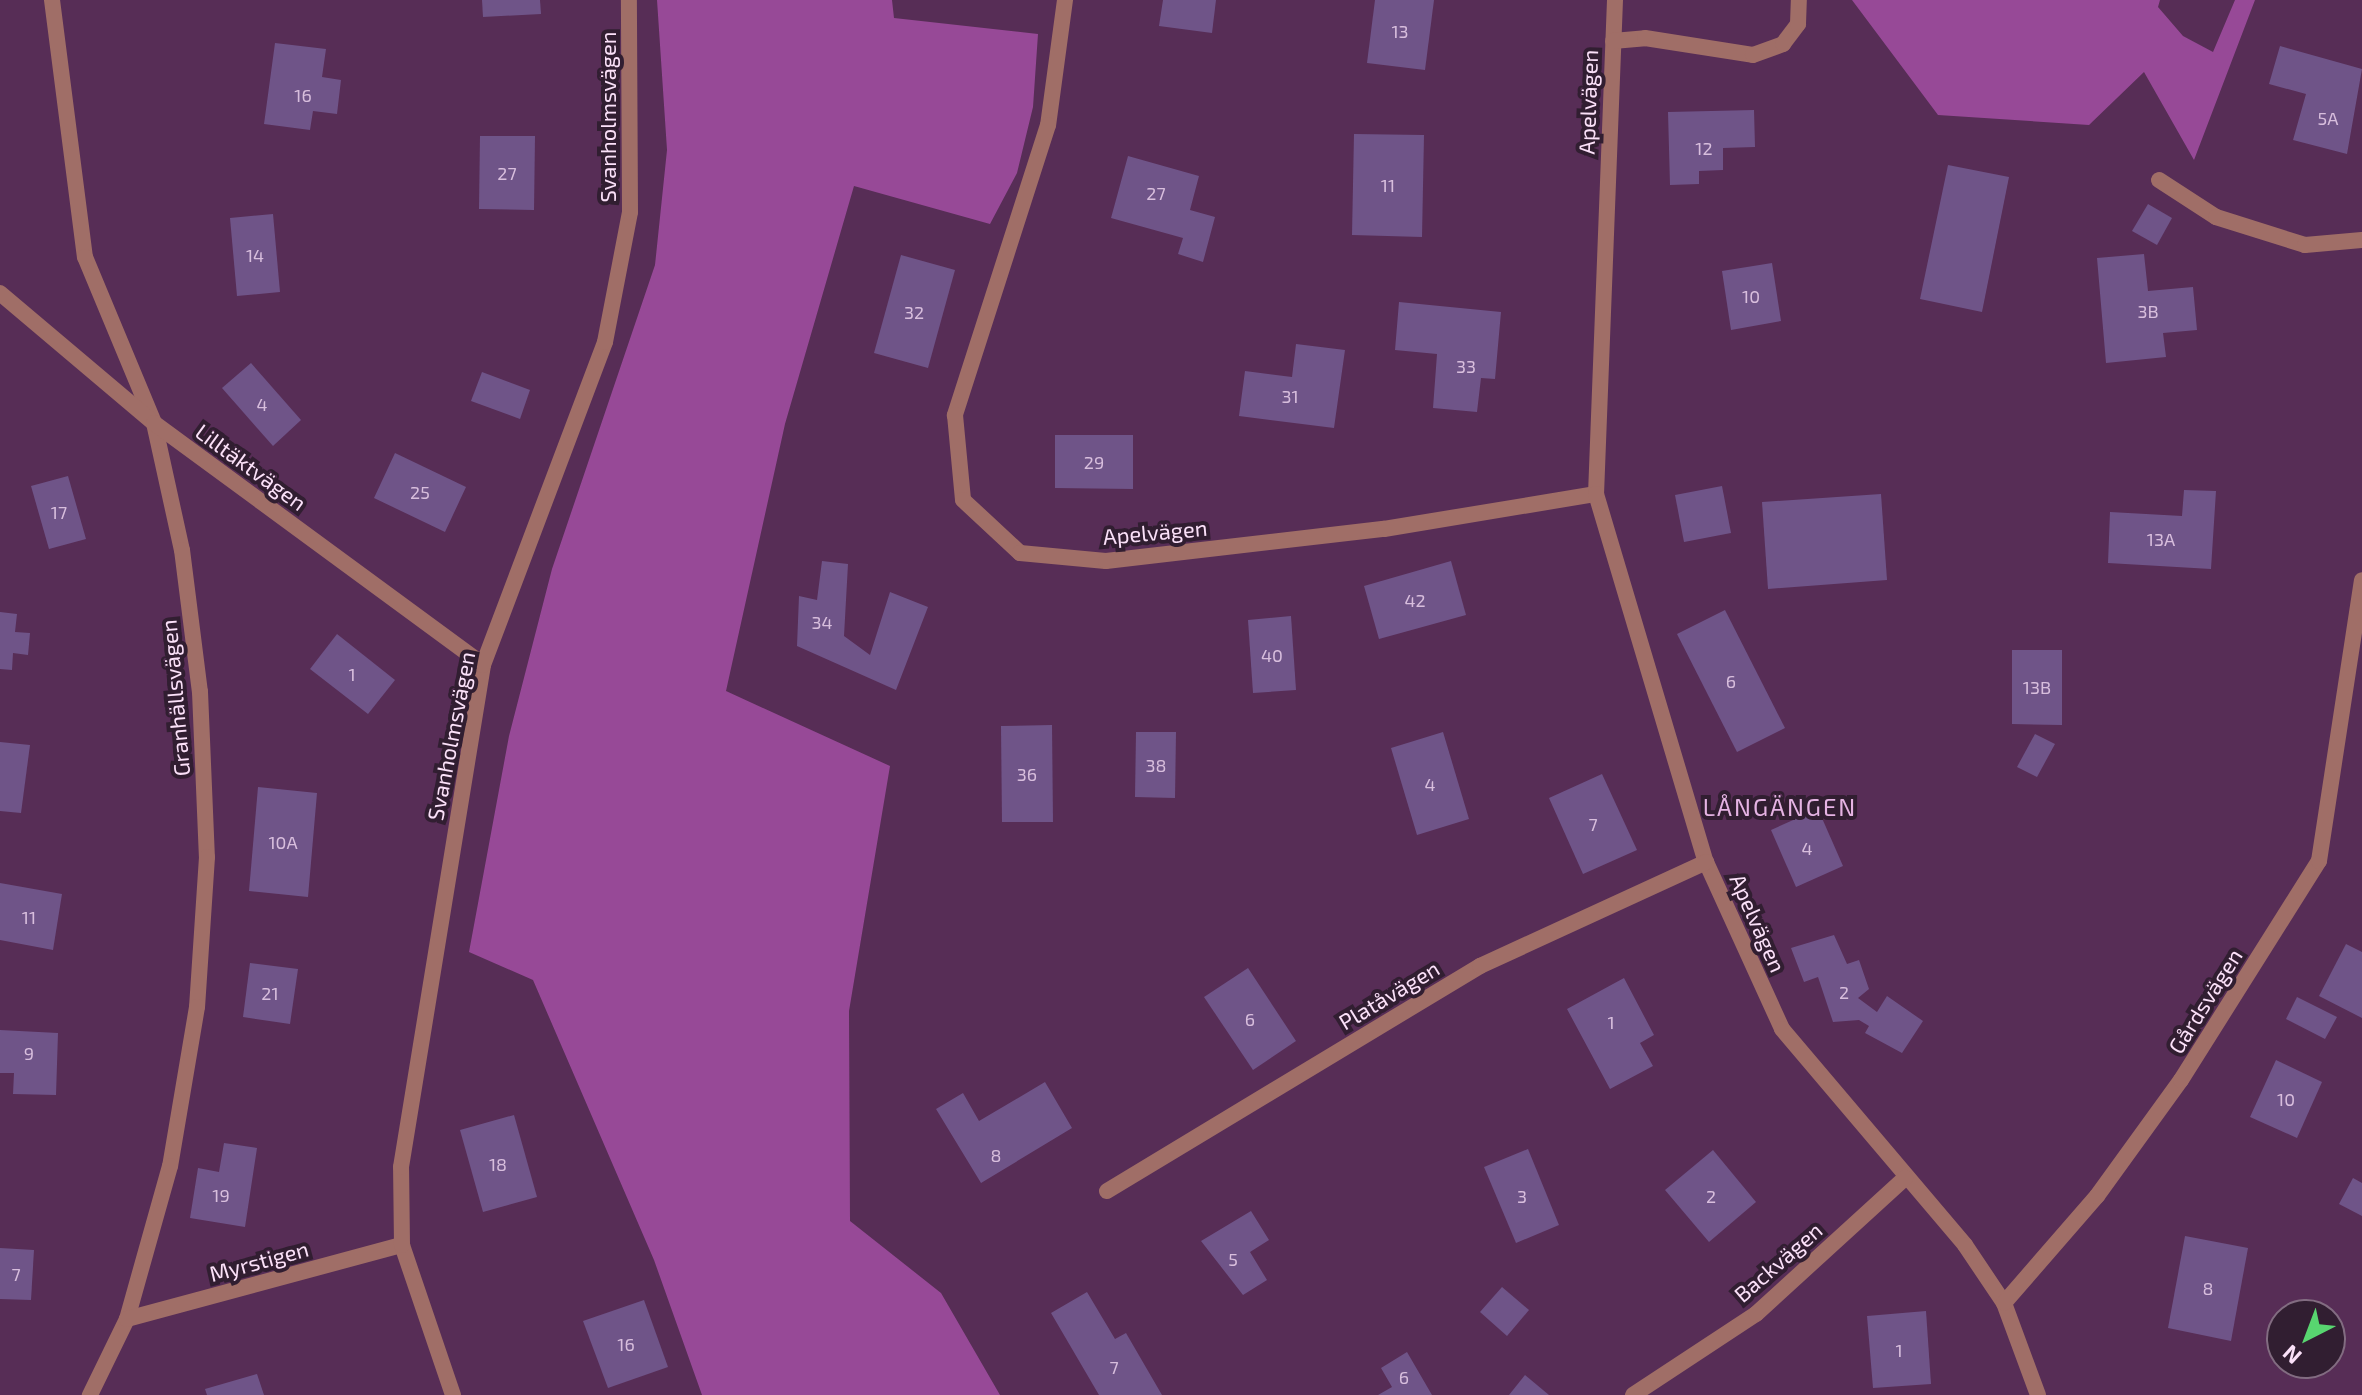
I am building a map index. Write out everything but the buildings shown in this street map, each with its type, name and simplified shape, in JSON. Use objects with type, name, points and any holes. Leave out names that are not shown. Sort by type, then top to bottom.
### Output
[{"type":"street","name":"Granhällsvägen","points":[[52,0],[85,257],[154,423],[182,550],[200,692],[207,857],[197,1007],[170,1166],[127,1319],[90,1395]]},
{"type":"street","name":"Svanholmsvägen","points":[[453,1395],[402,1245],[401,1167],[483,665],[605,342],[630,212],[629,0]]},
{"type":"street","name":"Apelvägen","points":[[1065,0],[1048,125],[955,415],[963,500],[1020,553],[1106,561],[1384,529],[1596,494]]},
{"type":"street","name":"Apelvägen","points":[[1615,0],[1596,494],[1706,862],[1782,1029],[2004,1303]]},
{"type":"street","points":[[1613,41],[1645,38],[1753,55],[1783,44],[1798,24],[1799,0]]},
{"type":"street","points":[[2159,180],[2216,217],[2305,245],[2362,240]]},
{"type":"street","name":"Lilltäktvägen","points":[[0,293],[154,423],[483,665]]},
{"type":"street","name":"Gårdsvägen","points":[[2004,1303],[2097,1196],[2181,1080],[2319,861],[2362,580]]},
{"type":"street","name":"Platåvägen","points":[[1107,1191],[1480,966],[1706,862]]},
{"type":"street","name":"Backvägen","points":[[1633,1395],[1756,1314],[1905,1178]]},
{"type":"street","name":"Myrstigen","points":[[127,1319],[402,1245]]},
{"type":"street","points":[[2004,1303],[2038,1395]]},
{"type":"shaded area","points":[[657,0],[892,0],[894,18],[1038,34],[1033,107],[1017,173],[990,224],[854,186],[785,424],[726,691],[890,766],[849,1011],[850,1221],[941,1293],[1000,1395],[702,1395],[654,1260],[533,980],[469,952],[509,736],[552,569],[655,265],[667,150]]},
{"type":"shaded area","points":[[1852,0],[2160,0],[2158,7],[2183,36],[2213,52],[2235,0],[2255,0],[2194,160],[2144,72],[2089,125],[1938,115]]},
{"type":"district","name":"LÅNGÄNGEN","points":[[1780,807]]}]
